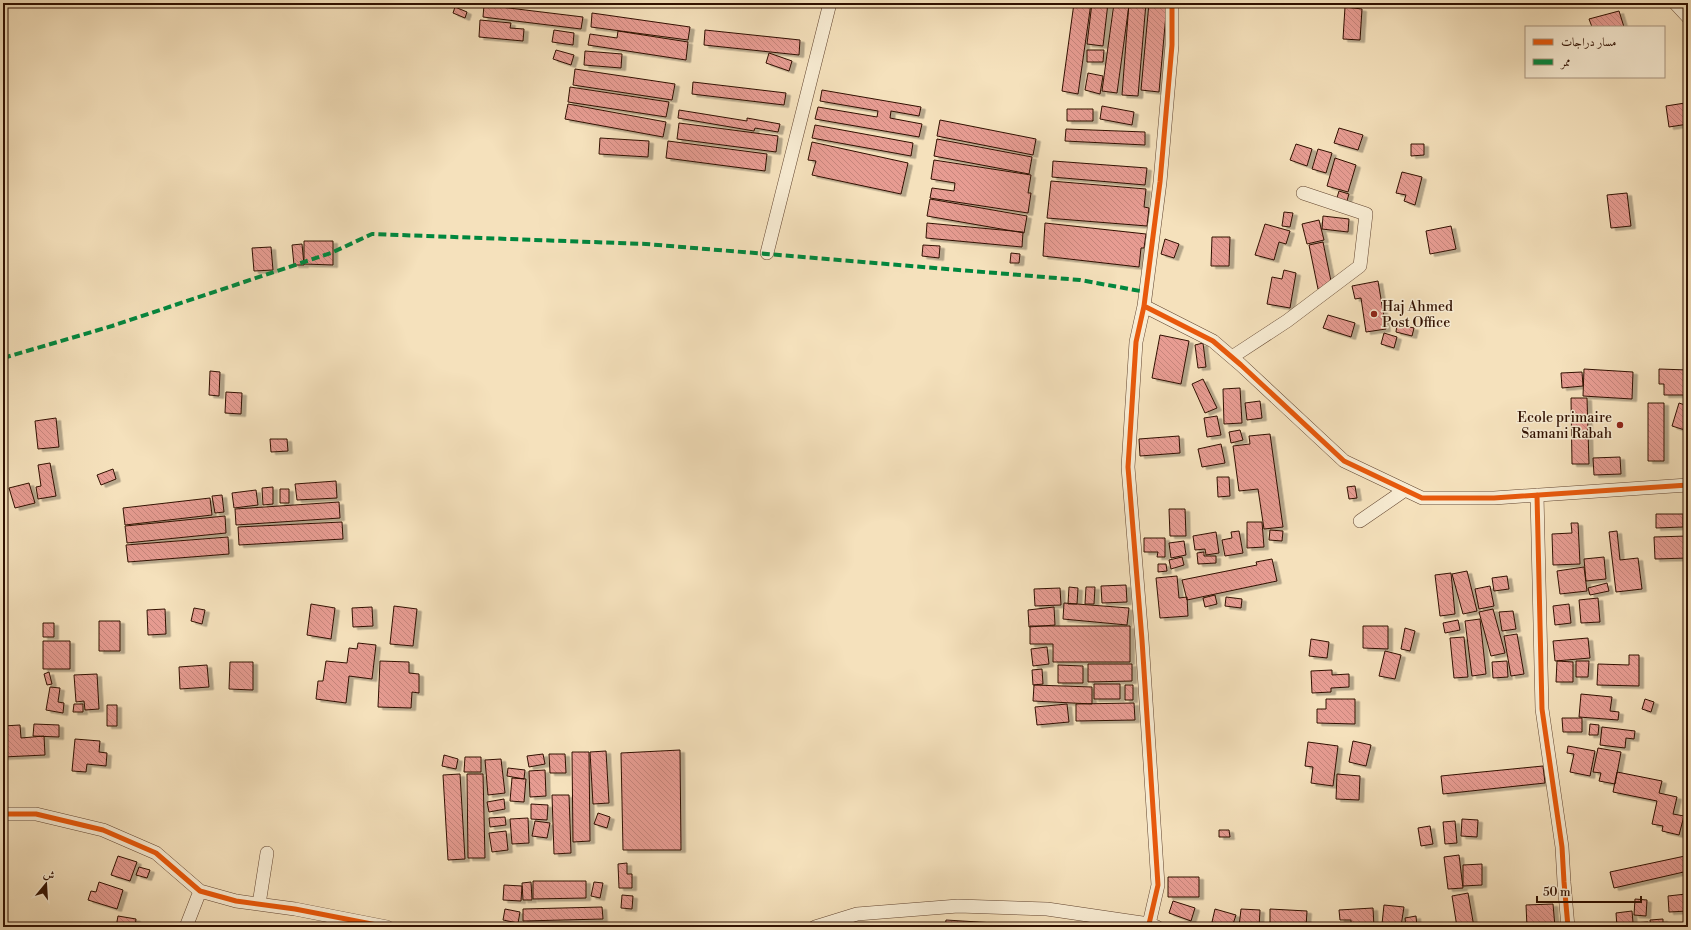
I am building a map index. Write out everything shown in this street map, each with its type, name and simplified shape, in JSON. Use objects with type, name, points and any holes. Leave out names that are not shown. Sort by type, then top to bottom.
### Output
[{"type":"street","points":[[767,253],[830,3]]},
{"type":"street","points":[[815,927],[858,914],[958,906],[1047,909],[1154,926],[1158,885],[1142,640],[1128,468],[1136,342],[1144,306],[1160,182],[1172,45],[1172,3]]},
{"type":"street","points":[[1675,3],[1688,17]]},
{"type":"street","points":[[1232,357],[1287,321],[1360,266],[1366,214],[1303,193]]},
{"type":"street","points":[[1144,306],[1213,341],[1344,461],[1422,498],[1494,498],[1688,485]]},
{"type":"street","points":[[1360,521],[1405,490]]},
{"type":"street","points":[[1537,495],[1542,709],[1562,847],[1568,927]]},
{"type":"street","points":[[3,814],[36,814],[103,830],[156,853],[200,890],[236,901],[295,909],[387,927]]},
{"type":"street","points":[[259,904],[267,853]]},
{"type":"street","points":[[186,927],[200,890]]},
{"type":"building","points":[[1074,3],[1091,3],[1078,94],[1062,91]]},
{"type":"building","points":[[1092,3],[1108,3],[1103,46],[1087,44]]},
{"type":"building","points":[[1114,3],[1129,5],[1117,93],[1102,91]]},
{"type":"building","points":[[1129,3],[1146,3],[1138,96],[1122,95]]},
{"type":"building","points":[[1149,3],[1167,3],[1159,92],[1141,90]]},
{"type":"building","points":[[484,5],[583,17],[581,29],[483,17]]},
{"type":"building","points":[[455,7],[467,12],[465,18],[453,13]]},
{"type":"building","points":[[1345,7],[1362,9],[1360,40],[1343,39]]},
{"type":"building","points":[[1619,11],[1624,26],[1592,26],[1589,19]]},
{"type":"building","points":[[592,13],[690,27],[688,40],[591,27]]},
{"type":"building","points":[[480,20],[511,23],[510,28],[524,29],[523,41],[479,37]]},
{"type":"building","points":[[554,30],[574,33],[573,45],[552,42]]},
{"type":"building","points":[[705,30],[800,40],[799,55],[704,45]]},
{"type":"building","points":[[618,31],[688,42],[686,60],[588,45],[590,34],[617,38]]},
{"type":"building","points":[[556,50],[574,55],[571,65],[553,59]]},
{"type":"building","points":[[1087,50],[1104,50],[1103,62],[1087,62]]},
{"type":"building","points":[[585,51],[622,54],[621,68],[584,65]]},
{"type":"building","points":[[769,53],[792,61],[789,71],[766,63]]},
{"type":"building","points":[[575,69],[675,84],[672,100],[573,85]]},
{"type":"building","points":[[1088,73],[1103,76],[1100,94],[1085,90]]},
{"type":"building","points":[[693,82],[786,93],[784,105],[692,94]]},
{"type":"building","points":[[570,87],[669,102],[666,117],[568,102]]},
{"type":"building","points":[[822,90],[921,107],[919,116],[891,111],[890,118],[922,124],[919,137],[815,119],[818,107],[877,117],[878,111],[820,101]]},
{"type":"building","points":[[1685,103],[1688,124],[1669,127],[1666,106]]},
{"type":"building","points":[[568,104],[666,122],[663,137],[565,119]]},
{"type":"building","points":[[1102,106],[1134,112],[1132,125],[1100,119]]},
{"type":"building","points":[[1067,109],[1093,109],[1093,121],[1067,121]]},
{"type":"building","points":[[679,110],[747,121],[747,118],[780,124],[778,132],[755,128],[754,131],[678,118]]},
{"type":"building","points":[[940,120],[1036,139],[1033,155],[937,136]]},
{"type":"building","points":[[679,123],[778,136],[776,152],[677,139]]},
{"type":"building","points":[[815,125],[913,143],[911,156],[812,138]]},
{"type":"building","points":[[1339,128],[1363,135],[1358,150],[1334,143]]},
{"type":"building","points":[[1066,129],[1145,132],[1145,145],[1065,141]]},
{"type":"building","points":[[600,138],[649,141],[648,157],[599,154]]},
{"type":"building","points":[[937,139],[1032,157],[1029,174],[934,156]]},
{"type":"building","points":[[668,141],[767,154],[765,171],[666,158]]},
{"type":"building","points":[[812,142],[908,163],[901,194],[812,175],[816,161],[808,160]]},
{"type":"building","points":[[1296,144],[1312,149],[1307,166],[1290,160]]},
{"type":"building","points":[[1411,144],[1424,144],[1424,155],[1411,156]]},
{"type":"building","points":[[1318,149],[1332,153],[1326,173],[1312,169]]},
{"type":"building","points":[[1335,158],[1356,165],[1348,192],[1327,186]]},
{"type":"building","points":[[934,160],[1031,175],[1028,193],[1031,193],[1028,213],[930,198],[932,188],[954,191],[955,183],[931,179]]},
{"type":"building","points":[[1053,161],[1147,168],[1145,185],[1052,177]]},
{"type":"building","points":[[1402,172],[1422,177],[1415,205],[1404,201],[1406,195],[1396,193]]},
{"type":"building","points":[[1051,181],[1146,189],[1144,207],[1149,208],[1147,226],[1047,218]]},
{"type":"building","points":[[1339,191],[1349,194],[1346,204],[1336,201]]},
{"type":"building","points":[[1627,193],[1631,226],[1611,228],[1607,195]]},
{"type":"building","points":[[930,199],[1027,216],[1024,233],[927,216]]},
{"type":"building","points":[[1284,212],[1293,213],[1290,227],[1282,226]]},
{"type":"building","points":[[1323,216],[1349,219],[1348,232],[1322,229]]},
{"type":"building","points":[[1319,220],[1324,240],[1307,244],[1302,224]]},
{"type":"building","points":[[927,223],[1023,232],[1022,247],[926,238]]},
{"type":"building","points":[[1045,223],[1146,234],[1144,248],[1141,248],[1139,267],[1043,256]]},
{"type":"building","points":[[1265,224],[1290,231],[1286,244],[1279,242],[1274,260],[1255,255]]},
{"type":"building","points":[[1451,226],[1456,249],[1430,254],[1426,231]]},
{"type":"building","points":[[1212,237],[1230,237],[1229,266],[1211,266]]},
{"type":"building","points":[[1165,239],[1179,244],[1174,258],[1161,254]]},
{"type":"building","points":[[304,241],[333,241],[333,265],[304,264]]},
{"type":"building","points":[[1323,242],[1332,286],[1318,289],[1309,245]]},
{"type":"building","points":[[302,244],[304,265],[294,265],[292,245]]},
{"type":"building","points":[[923,245],[940,246],[939,258],[922,256]]},
{"type":"building","points":[[271,247],[273,270],[254,271],[252,248]]},
{"type":"building","points":[[1011,253],[1020,254],[1019,263],[1010,263]]},
{"type":"building","points":[[1284,270],[1296,273],[1290,308],[1267,304],[1272,277],[1282,279]]},
{"type":"building","name":"Haj Ahmed Post Office","points":[[1378,281],[1386,329],[1366,332],[1361,298],[1355,299],[1352,286]]},
{"type":"building","points":[[1328,315],[1355,323],[1351,337],[1323,328]]},
{"type":"building","points":[[1397,324],[1414,328],[1412,336],[1396,332]]},
{"type":"building","points":[[1384,333],[1397,337],[1394,348],[1381,344]]},
{"type":"building","points":[[1160,335],[1189,341],[1181,384],[1152,378]]},
{"type":"building","points":[[1203,343],[1206,367],[1198,368],[1195,345]]},
{"type":"building","points":[[1584,369],[1633,372],[1632,399],[1583,396]]},
{"type":"building","points":[[1659,369],[1688,370],[1688,395],[1664,395],[1664,384],[1659,384]]},
{"type":"building","points":[[210,371],[220,372],[219,396],[209,395]]},
{"type":"building","points":[[1582,372],[1583,386],[1562,388],[1561,373]]},
{"type":"building","points":[[1203,379],[1217,408],[1205,413],[1192,384]]},
{"type":"building","points":[[1240,388],[1242,423],[1224,424],[1223,389]]},
{"type":"building","points":[[226,392],[242,393],[241,414],[225,413]]},
{"type":"building","points":[[1571,398],[1587,398],[1589,464],[1572,464]]},
{"type":"building","points":[[1260,401],[1262,418],[1247,420],[1245,403]]},
{"type":"building","points":[[1648,403],[1664,403],[1664,461],[1648,461]]},
{"type":"building","points":[[1679,403],[1688,406],[1688,431],[1672,426]]},
{"type":"building","points":[[1217,416],[1221,435],[1207,437],[1204,418]]},
{"type":"building","points":[[56,418],[59,447],[38,449],[35,421]]},
{"type":"building","points":[[1240,430],[1243,440],[1231,443],[1229,432]]},
{"type":"building","points":[[1270,434],[1283,527],[1264,529],[1258,489],[1239,491],[1233,446],[1250,444],[1249,436]]},
{"type":"building","points":[[1179,436],[1180,453],[1140,456],[1139,439]]},
{"type":"building","points":[[270,439],[287,439],[288,451],[271,452]]},
{"type":"building","points":[[1221,444],[1225,463],[1202,467],[1198,449]]},
{"type":"building","points":[[1620,457],[1621,474],[1594,475],[1593,458]]},
{"type":"building","points":[[50,463],[56,496],[38,499],[36,487],[41,486],[38,465]]},
{"type":"building","points":[[113,469],[116,479],[101,485],[97,475]]},
{"type":"building","points":[[1217,477],[1229,477],[1230,496],[1218,497]]},
{"type":"building","points":[[336,481],[337,498],[297,500],[295,484]]},
{"type":"building","points":[[29,483],[35,503],[15,508],[9,488]]},
{"type":"building","points":[[1355,486],[1357,498],[1349,499],[1347,487]]},
{"type":"building","points":[[273,487],[273,504],[263,505],[262,488]]},
{"type":"building","points":[[280,489],[289,489],[289,503],[280,503]]},
{"type":"building","points":[[256,490],[258,505],[234,508],[232,493]]},
{"type":"building","points":[[222,495],[224,512],[215,513],[212,496]]},
{"type":"building","points":[[210,498],[212,515],[125,525],[123,508]]},
{"type":"building","points":[[339,502],[340,518],[236,525],[235,509]]},
{"type":"building","points":[[1169,509],[1185,509],[1186,536],[1170,536]]},
{"type":"building","points":[[1656,514],[1683,514],[1683,527],[1656,528]]},
{"type":"building","points":[[225,516],[226,533],[127,543],[125,526]]},
{"type":"building","points":[[342,522],[343,539],[239,545],[238,527]]},
{"type":"building","points":[[1247,522],[1262,522],[1264,547],[1247,548]]},
{"type":"building","points":[[1571,523],[1578,523],[1580,564],[1553,565],[1552,534],[1572,533]]},
{"type":"building","points":[[1270,530],[1283,531],[1282,541],[1269,540]]},
{"type":"building","points":[[1239,531],[1243,553],[1225,556],[1222,540],[1232,538],[1231,532]]},
{"type":"building","points":[[1617,531],[1620,560],[1638,558],[1642,589],[1616,592],[1609,532]]},
{"type":"building","points":[[1216,532],[1219,553],[1206,555],[1205,549],[1195,550],[1193,536]]},
{"type":"building","points":[[1688,536],[1688,558],[1655,559],[1654,537]]},
{"type":"building","points":[[228,537],[229,554],[128,562],[126,545]]},
{"type":"building","points":[[1144,538],[1165,538],[1165,557],[1157,557],[1158,552],[1144,552]]},
{"type":"building","points":[[1184,541],[1186,555],[1171,558],[1169,543]]},
{"type":"building","points":[[1204,552],[1204,556],[1216,556],[1216,563],[1198,564],[1197,553]]},
{"type":"building","points":[[1182,557],[1184,565],[1171,569],[1169,560]]},
{"type":"building","points":[[1604,557],[1606,579],[1586,581],[1584,559]]},
{"type":"building","points":[[1272,559],[1277,581],[1187,600],[1182,580],[1257,565],[1256,562]]},
{"type":"building","points":[[1158,564],[1166,564],[1167,571],[1158,572]]},
{"type":"building","points":[[1584,567],[1587,591],[1560,594],[1557,571]]},
{"type":"building","points":[[1467,571],[1477,611],[1463,614],[1452,574]]},
{"type":"building","points":[[1451,573],[1455,614],[1440,616],[1435,575]]},
{"type":"building","points":[[1177,576],[1179,598],[1187,597],[1188,616],[1160,618],[1156,578]]},
{"type":"building","points":[[1507,576],[1509,589],[1494,591],[1492,578]]},
{"type":"building","points":[[1607,583],[1609,591],[1590,595],[1588,588]]},
{"type":"building","points":[[1126,585],[1127,602],[1102,603],[1101,586]]},
{"type":"building","points":[[1490,586],[1494,606],[1479,609],[1475,589]]},
{"type":"building","points":[[1069,587],[1078,588],[1077,604],[1068,604]]},
{"type":"building","points":[[1086,587],[1095,587],[1094,604],[1085,604]]},
{"type":"building","points":[[1060,588],[1061,605],[1035,606],[1034,589]]},
{"type":"building","points":[[1215,595],[1217,604],[1205,607],[1203,598]]},
{"type":"building","points":[[1226,597],[1242,599],[1241,608],[1225,606]]},
{"type":"building","points":[[1598,598],[1600,622],[1581,623],[1579,600]]},
{"type":"building","points":[[1064,603],[1129,608],[1127,625],[1063,619]]},
{"type":"building","points":[[311,604],[335,608],[331,639],[307,635]]},
{"type":"building","points":[[1569,604],[1571,623],[1555,625],[1553,606]]},
{"type":"building","points":[[394,606],[417,609],[413,646],[390,644]]},
{"type":"building","points":[[372,607],[373,626],[353,627],[352,608]]},
{"type":"building","points":[[1054,607],[1055,625],[1029,627],[1028,610]]},
{"type":"building","points":[[194,608],[205,610],[202,624],[191,621]]},
{"type":"building","points":[[165,609],[166,634],[148,635],[147,610]]},
{"type":"building","points":[[1493,609],[1505,653],[1491,656],[1479,612]]},
{"type":"building","points":[[1513,611],[1516,629],[1502,631],[1499,612]]},
{"type":"building","points":[[1480,619],[1486,674],[1472,676],[1465,621]]},
{"type":"building","points":[[1458,620],[1460,630],[1445,633],[1443,623]]},
{"type":"building","points":[[99,621],[120,621],[120,651],[99,651]]},
{"type":"building","points":[[43,623],[54,623],[54,637],[43,637]]},
{"type":"building","points":[[1030,626],[1130,626],[1130,662],[1053,662],[1053,644],[1030,644]]},
{"type":"building","points":[[1363,626],[1388,626],[1388,649],[1363,648]]},
{"type":"building","points":[[1405,628],[1415,631],[1410,651],[1401,649]]},
{"type":"building","points":[[1517,634],[1524,674],[1511,676],[1504,636]]},
{"type":"building","points":[[1464,637],[1468,677],[1454,678],[1450,638]]},
{"type":"building","points":[[1588,638],[1590,658],[1555,661],[1553,641]]},
{"type":"building","points":[[1311,639],[1329,642],[1327,658],[1309,656]]},
{"type":"building","points":[[43,641],[70,641],[70,669],[43,669]]},
{"type":"building","points":[[358,643],[376,645],[372,679],[349,676],[346,703],[316,699],[318,681],[323,681],[326,661],[347,663],[349,648],[357,649]]},
{"type":"building","points":[[1047,647],[1049,664],[1033,666],[1031,649]]},
{"type":"building","points":[[1385,651],[1401,655],[1395,679],[1379,676]]},
{"type":"building","points":[[1629,655],[1639,655],[1639,686],[1597,685],[1598,664],[1629,665]]},
{"type":"building","points":[[380,661],[409,662],[409,673],[419,674],[419,693],[412,692],[411,708],[378,707]]},
{"type":"building","points":[[1507,661],[1508,677],[1493,678],[1492,662]]},
{"type":"building","points":[[1557,661],[1573,662],[1573,682],[1556,682]]},
{"type":"building","points":[[1576,661],[1589,661],[1588,677],[1576,677]]},
{"type":"building","points":[[230,662],[253,662],[253,690],[229,689]]},
{"type":"building","points":[[1088,664],[1132,664],[1132,681],[1088,682]]},
{"type":"building","points":[[207,665],[209,687],[180,689],[179,667]]},
{"type":"building","points":[[1058,665],[1083,666],[1083,683],[1058,683]]},
{"type":"building","points":[[1042,669],[1043,684],[1033,685],[1032,670]]},
{"type":"building","points":[[1332,670],[1332,675],[1349,674],[1349,687],[1331,688],[1331,692],[1312,693],[1311,671]]},
{"type":"building","points":[[49,672],[52,684],[47,685],[44,674]]},
{"type":"building","points":[[97,674],[99,709],[85,710],[84,701],[76,702],[74,675]]},
{"type":"building","points":[[1094,684],[1120,684],[1120,699],[1094,699]]},
{"type":"building","points":[[1034,685],[1092,687],[1092,704],[1033,701]]},
{"type":"building","points":[[1125,685],[1133,685],[1133,700],[1125,700]]},
{"type":"building","points":[[50,687],[60,688],[58,702],[64,703],[63,713],[46,710]]},
{"type":"building","points":[[1581,694],[1612,697],[1610,711],[1619,712],[1618,720],[1579,717]]},
{"type":"building","points":[[1326,699],[1355,699],[1355,724],[1317,723],[1317,709],[1326,709]]},
{"type":"building","points":[[1645,699],[1654,702],[1651,712],[1642,709]]},
{"type":"building","points":[[1134,703],[1135,720],[1076,721],[1076,704]]},
{"type":"building","points":[[74,704],[83,704],[83,712],[73,712]]},
{"type":"building","points":[[1067,704],[1069,722],[1037,725],[1035,707]]},
{"type":"building","points":[[107,705],[117,705],[117,726],[107,726]]},
{"type":"building","points":[[1562,718],[1582,718],[1582,732],[1563,732]]},
{"type":"building","points":[[34,724],[59,725],[59,737],[33,736]]},
{"type":"building","points":[[1590,724],[1599,725],[1598,735],[1589,735]]},
{"type":"building","points":[[20,725],[21,738],[44,736],[45,755],[3,757],[3,726]]},
{"type":"building","points":[[1602,727],[1635,731],[1634,739],[1626,738],[1625,748],[1600,745]]},
{"type":"building","points":[[75,739],[100,741],[99,752],[107,753],[106,766],[87,764],[86,772],[72,771]]},
{"type":"building","points":[[1353,741],[1371,745],[1366,766],[1349,762]]},
{"type":"building","points":[[1308,742],[1338,746],[1333,786],[1311,783],[1313,767],[1305,766]]},
{"type":"building","points":[[1568,746],[1595,751],[1590,776],[1570,772],[1574,754],[1567,753]]},
{"type":"building","points":[[1598,748],[1621,752],[1615,784],[1599,781],[1601,773],[1593,772]]},
{"type":"building","points":[[680,750],[681,850],[623,850],[621,753]]},
{"type":"building","points":[[606,751],[609,803],[593,804],[590,752]]},
{"type":"building","points":[[572,752],[589,752],[590,841],[573,842]]},
{"type":"building","points":[[543,754],[545,764],[529,767],[527,756]]},
{"type":"building","points":[[549,754],[565,754],[566,773],[550,773]]},
{"type":"building","points":[[444,755],[458,759],[456,769],[442,766]]},
{"type":"building","points":[[465,757],[481,757],[481,772],[464,772]]},
{"type":"building","points":[[501,759],[505,793],[488,795],[485,760]]},
{"type":"building","points":[[1543,766],[1545,783],[1443,794],[1441,776]]},
{"type":"building","points":[[508,768],[525,770],[524,779],[507,776]]},
{"type":"building","points":[[545,770],[546,796],[530,797],[529,771]]},
{"type":"building","points":[[1617,772],[1662,781],[1659,793],[1677,797],[1673,814],[1684,816],[1679,835],[1662,831],[1663,826],[1652,824],[1657,801],[1613,792]]},
{"type":"building","points":[[460,774],[465,859],[448,860],[443,775]]},
{"type":"building","points":[[467,774],[483,774],[485,858],[468,858]]},
{"type":"building","points":[[1337,774],[1360,776],[1359,800],[1336,799]]},
{"type":"building","points":[[512,778],[526,779],[524,802],[510,801]]},
{"type":"building","points":[[552,795],[569,795],[571,853],[554,854]]},
{"type":"building","points":[[504,799],[505,809],[489,812],[487,802]]},
{"type":"building","points":[[531,804],[548,805],[547,820],[531,819]]},
{"type":"building","points":[[598,813],[610,817],[607,828],[594,824]]},
{"type":"building","points":[[505,817],[506,825],[490,827],[489,818]]},
{"type":"building","points":[[528,818],[529,843],[512,844],[510,819]]},
{"type":"building","points":[[1462,819],[1478,820],[1477,837],[1461,836]]},
{"type":"building","points":[[535,821],[550,823],[547,838],[532,836]]},
{"type":"building","points":[[1455,821],[1457,843],[1445,844],[1443,822]]},
{"type":"building","points":[[1430,826],[1433,844],[1421,846],[1418,828]]},
{"type":"building","points":[[1219,830],[1229,830],[1230,837],[1219,837]]},
{"type":"building","points":[[506,831],[508,850],[492,852],[489,833]]},
{"type":"building","points":[[1459,855],[1463,888],[1448,889],[1444,857]]},
{"type":"building","points":[[118,856],[137,862],[130,881],[111,875]]},
{"type":"building","points":[[1685,856],[1688,871],[1614,888],[1610,872]]},
{"type":"building","points":[[627,863],[627,874],[632,874],[632,888],[619,888],[618,864]]},
{"type":"building","points":[[1482,864],[1482,885],[1463,886],[1463,865]]},
{"type":"building","points":[[139,867],[150,870],[147,878],[136,875]]},
{"type":"building","points":[[1168,877],[1199,877],[1199,897],[1168,897]]},
{"type":"building","points":[[533,881],[586,881],[586,898],[533,899]]},
{"type":"building","points":[[99,882],[123,890],[117,909],[88,900],[91,891],[96,892]]},
{"type":"building","points":[[531,882],[532,900],[523,900],[522,883]]},
{"type":"building","points":[[594,882],[603,883],[600,898],[591,896]]},
{"type":"building","points":[[504,885],[522,886],[521,901],[503,900]]},
{"type":"building","points":[[1468,893],[1474,927],[1457,927],[1452,896]]},
{"type":"building","points":[[1686,894],[1688,911],[1669,912],[1668,896]]},
{"type":"building","points":[[622,895],[633,896],[632,909],[621,908]]},
{"type":"building","points":[[1635,899],[1647,900],[1646,916],[1634,915]]},
{"type":"building","points":[[1173,901],[1195,908],[1191,921],[1169,913]]},
{"type":"building","points":[[1553,904],[1555,927],[1527,927],[1526,905]]},
{"type":"building","points":[[1384,905],[1404,907],[1401,926],[1382,924]]},
{"type":"building","points":[[602,907],[603,919],[523,921],[523,909]]},
{"type":"building","points":[[1373,908],[1374,927],[1351,927],[1351,920],[1340,920],[1339,910]]},
{"type":"building","points":[[505,909],[520,912],[518,923],[503,920]]},
{"type":"building","points":[[1215,909],[1236,915],[1232,927],[1212,922]]},
{"type":"building","points":[[1241,909],[1260,910],[1259,927],[1239,927]]},
{"type":"building","points":[[1270,909],[1307,911],[1306,927],[1270,927]]},
{"type":"building","points":[[1632,911],[1633,923],[1648,922],[1648,927],[1617,927],[1616,913]]},
{"type":"building","points":[[118,916],[136,919],[135,927],[116,927]]},
{"type":"building","points":[[1416,916],[1417,927],[1406,927],[1405,918]]},
{"type":"building","points":[[1663,919],[1663,927],[1651,927],[1650,920]]},
{"type":"building","points":[[946,920],[1011,924],[1011,927],[945,927]]},
{"type":"building","points":[[1017,923],[1035,923],[1035,927],[1017,927]]},
{"type":"building","points":[[1433,923],[1448,927],[1432,927]]},
{"type":"building","points":[[927,925],[927,927],[897,927]]},
{"type":"marked path","points":[[3,358],[112,326],[331,253],[372,234],[646,244],[1080,280],[1146,292]]},
{"type":"cycle path","points":[[1149,924],[1158,885],[1142,640],[1128,467],[1136,342],[1144,306],[1160,182],[1172,45],[1172,3]]},
{"type":"cycle path","points":[[1144,306],[1213,341],[1241,365],[1344,461],[1422,498],[1494,498],[1688,485]]},
{"type":"cycle path","points":[[1537,495],[1542,709],[1562,847],[1568,927]]},
{"type":"cycle path","points":[[3,814],[36,814],[103,830],[156,853],[200,891],[236,901],[295,909],[387,927]]},
{"type":"place","name":"Haj Ahmed Post Office","points":[[1374,314]]},
{"type":"place","name":"Ecole primaire Samani Rabah","points":[[1620,425]]}]
